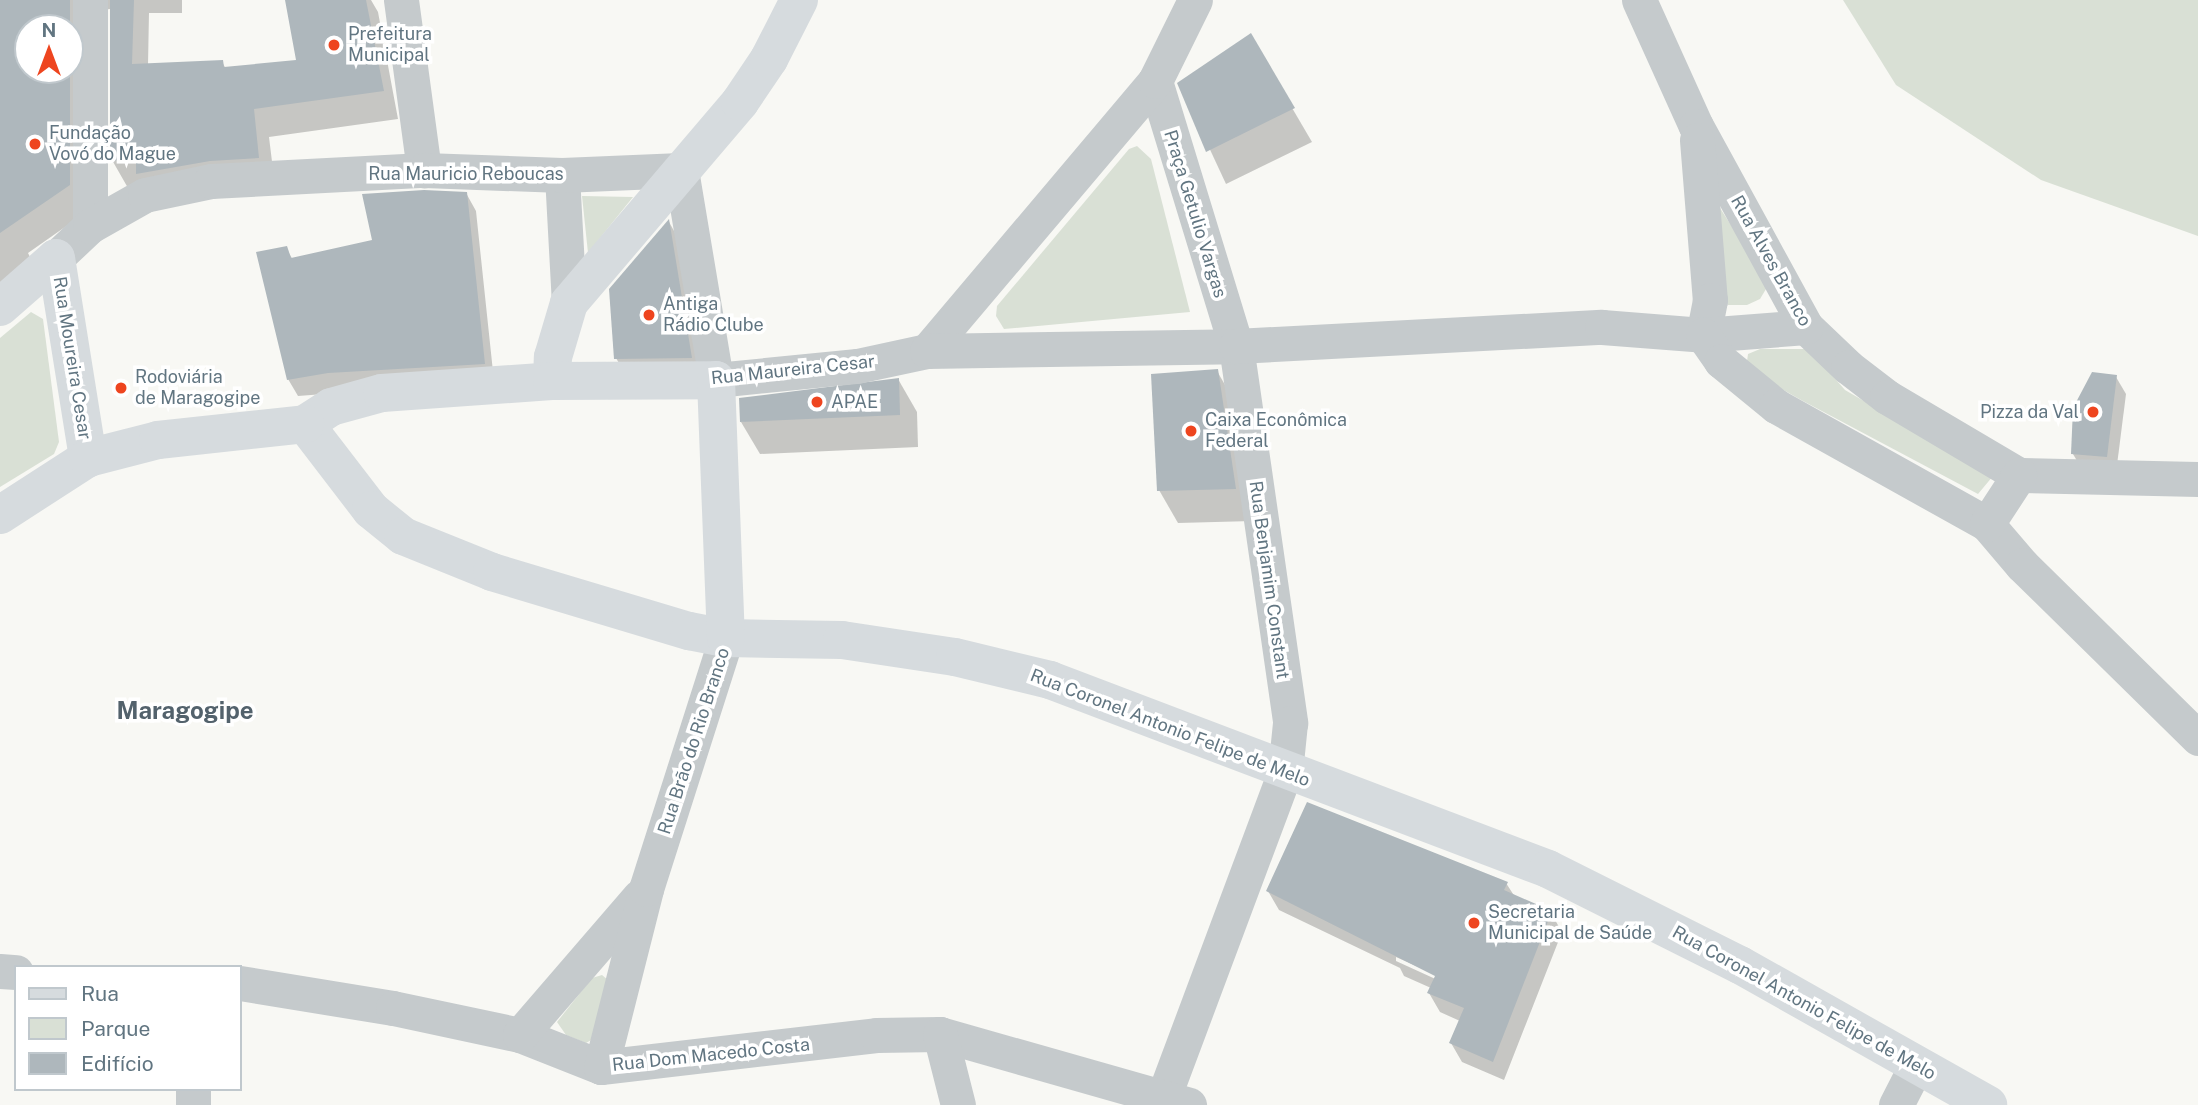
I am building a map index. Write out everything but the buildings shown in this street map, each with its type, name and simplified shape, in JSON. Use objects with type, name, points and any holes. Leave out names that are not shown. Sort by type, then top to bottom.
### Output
[{"type":"street","points":[[90,0],[90,226]]},
{"type":"street","points":[[401,0],[424,170]]},
{"type":"street","points":[[569,303],[740,102],[769,59],[799,0]]},
{"type":"street","points":[[927,351],[1155,81],[1195,0]]},
{"type":"street","name":"Rua Alves Branco","points":[[1639,0],[1696,127],[1806,327],[1887,397],[2019,474]]},
{"type":"street","name":"Praça Getulio Vargas","points":[[1155,81],[1236,346]]},
{"type":"street","points":[[1696,127],[1710,300],[1703,335],[1721,361],[1776,406],[1987,524],[2022,565],[2198,738]]},
{"type":"street","name":"Rua Mauricio Reboucas","points":[[0,307],[90,226],[145,195],[211,181],[424,170],[562,175],[681,170]]},
{"type":"street","points":[[681,170],[716,380]]},
{"type":"street","points":[[552,381],[553,357],[569,303],[562,175]]},
{"type":"street","name":"Rua Moureira Cesar","points":[[56,258],[88,458]]},
{"type":"street","name":"Rua Maureira Cesar","points":[[306,424],[331,407],[382,393],[552,381],[716,380],[857,366],[927,351],[1236,346],[1602,327],[1703,335],[1806,327]]},
{"type":"street","name":"Rua Benjamim Constant","points":[[1177,1100],[1285,772],[1290,723],[1236,346]]},
{"type":"street","name":"Rua Brão do Rio Branco","points":[[601,1067],[646,889],[726,638],[716,380]]},
{"type":"street","points":[[0,515],[88,458],[159,440],[306,424]]},
{"type":"street","name":"Rua Coronel Antonio Felipe de Melo","points":[[306,424],[372,510],[403,536],[492,572],[639,617],[726,638],[842,640],[1008,669],[1050,680],[1285,772],[1455,832],[1633,907],[1988,1105]]},
{"type":"street","points":[[1987,524],[2019,474],[2198,479]]},
{"type":"street","name":"Rua Brão do Rio Branco","points":[[520,1035],[646,889]]},
{"type":"street","name":"Rua Dom Macedo Costa","points":[[242,983],[393,1008],[520,1035],[601,1067],[876,1035],[940,1034],[1177,1100]]},
{"type":"street","points":[[940,1034],[958,1105]]},
{"type":"street","points":[[1896,1105],[1916,1066]]},
{"type":"green space","points":[[1843,0],[2198,0],[2198,236],[2041,180],[1896,85]]},
{"type":"green space","points":[[1137,146],[1151,159],[1190,312],[1004,329],[996,316],[997,306],[1129,149]]},
{"type":"green space","points":[[582,196],[633,197],[588,253]]},
{"type":"green space","points":[[1718,205],[1769,284],[1760,299],[1747,305],[1728,305],[1712,206]]},
{"type":"green space","points":[[31,312],[43,319],[59,442],[54,454],[0,487],[0,338]]},
{"type":"green space","points":[[1760,349],[1809,349],[1845,390],[1993,476],[1978,494],[1803,401],[1746,369],[1748,354]]},
{"type":"green space","points":[[602,975],[608,980],[593,1039],[586,1043],[566,1035],[557,1022],[592,978]]},
{"type":"place","name":"Prefeitura Municipal","points":[[334,45]]},
{"type":"place","name":"Fundação Vovó do Mague","points":[[35,144]]},
{"type":"place","name":"Antiga Rádio Clube","points":[[649,315]]},
{"type":"place","name":"Rodoviária de Maragogipe","points":[[121,388]]},
{"type":"place","name":"APAE","points":[[817,402]]},
{"type":"place","name":"Pizza da Val","points":[[2093,412]]},
{"type":"place","name":"Caixa Econômica Federal","points":[[1191,431]]},
{"type":"place","name":"Secretaria Municipal de Saúde","points":[[1474,923]]},
{"type":"district","name":"Maragogipe","points":[[185,711]]}]
